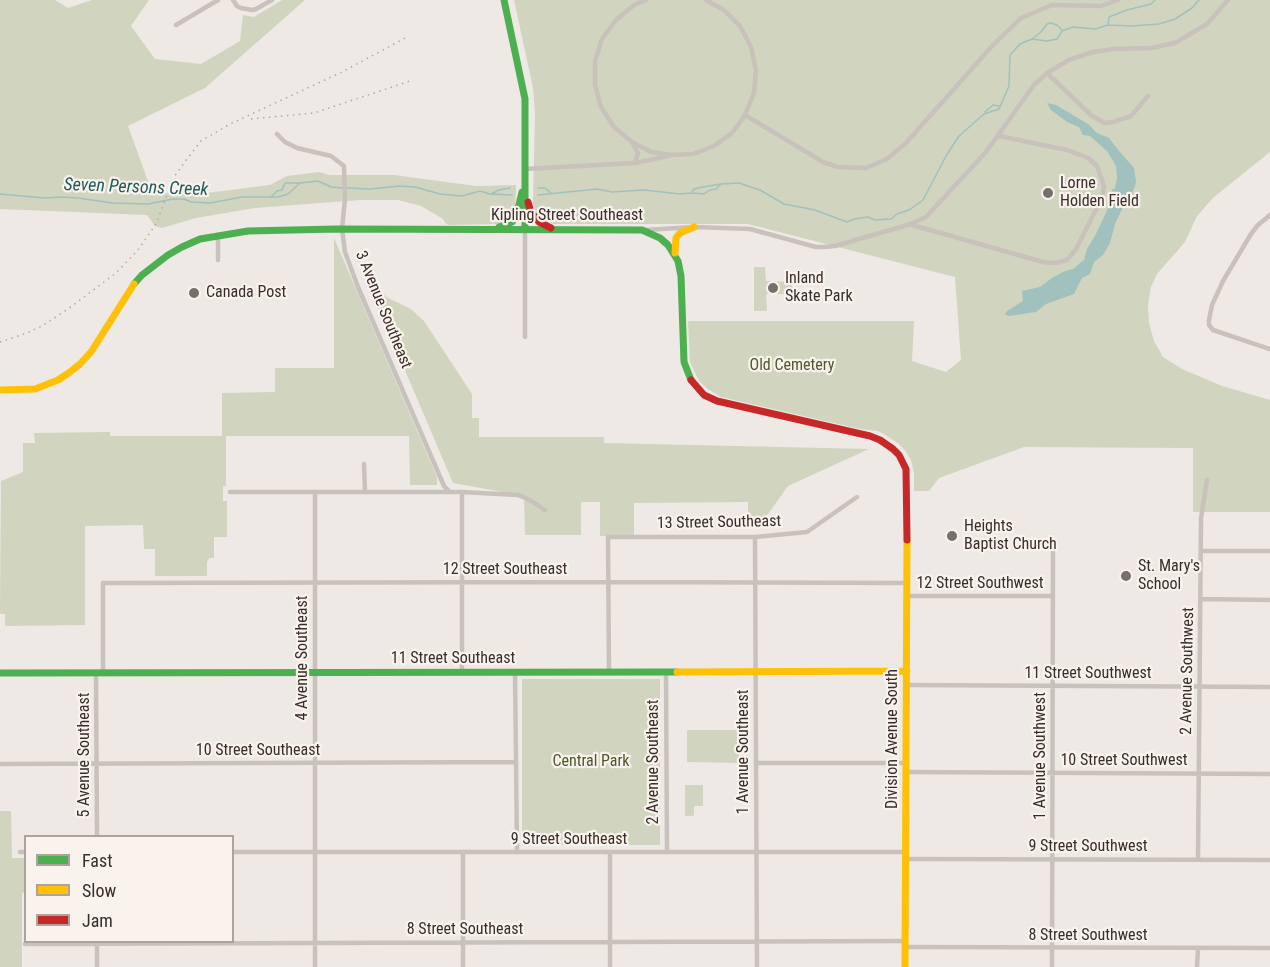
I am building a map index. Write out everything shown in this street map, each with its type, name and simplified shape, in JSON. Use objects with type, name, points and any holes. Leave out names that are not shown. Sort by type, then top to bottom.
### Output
[{"type":"street","points":[[176,25],[218,0]]},
{"type":"street","points":[[233,0],[237,6],[252,10],[272,0]]},
{"type":"street","points":[[504,0],[525,99],[525,337]]},
{"type":"street","points":[[646,0],[634,5],[616,20],[602,39],[595,61],[595,85],[601,107],[614,127],[632,142],[651,152],[671,155]]},
{"type":"street","points":[[525,172],[635,163],[671,155],[693,154],[714,146],[732,133],[746,115],[754,93],[756,70],[752,47],[740,26],[724,10],[706,0]]},
{"type":"street","points":[[746,115],[823,162],[838,167],[866,168],[887,159],[906,143],[993,45],[1021,18],[1052,5],[1101,6],[1118,0]]},
{"type":"street","points":[[927,229],[926,217],[986,152],[1034,85],[1047,73],[1069,60],[1093,52],[1151,48],[1175,43],[1207,24],[1228,0]]},
{"type":"street","points":[[1047,73],[1092,116],[1105,123],[1131,116],[1148,96]]},
{"type":"street","name":"3 Avenue Southeast","points":[[277,134],[285,142],[297,148],[332,156],[344,166],[345,199],[342,229],[345,252],[444,486],[450,492]]},
{"type":"street","points":[[911,224],[1043,262],[1055,263],[1066,260],[1076,249],[1102,198],[1104,186],[1097,166],[1088,158],[1068,150],[999,136]]},
{"type":"street","points":[[632,142],[638,153],[635,163]]},
{"type":"street","points":[[485,230],[507,225],[515,219],[525,172]]},
{"type":"street","points":[[525,192],[531,212],[538,222],[560,230]]},
{"type":"street","points":[[1270,215],[1251,234],[1228,271],[1215,296],[1209,320],[1209,325],[1213,330],[1270,349]]},
{"type":"street","name":"Kipling Street Southeast","points":[[0,390],[35,389],[58,380],[70,372],[91,352],[130,288],[142,275],[182,247],[200,239],[218,235],[248,231],[342,229],[634,230],[694,227],[750,229],[816,247],[824,247],[835,246],[911,224],[926,217]]},
{"type":"street","points":[[675,253],[676,238],[680,233],[694,227]]},
{"type":"street","points":[[634,230],[642,230],[660,238],[675,253]]},
{"type":"street","points":[[218,235],[218,260]]},
{"type":"street","name":"Division Avenue South","points":[[675,253],[681,276],[683,348],[686,370],[704,396],[717,401],[870,436],[893,449],[906,469],[905,967]]},
{"type":"street","points":[[364,464],[365,492]]},
{"type":"street","name":"2 Avenue Southwest","points":[[1198,860],[1201,518],[1207,480]]},
{"type":"street","points":[[230,492],[462,492],[518,495],[545,510]]},
{"type":"street","name":"4 Avenue Southeast","points":[[315,492],[315,967]]},
{"type":"street","points":[[462,492],[462,672]]},
{"type":"street","name":"13 Street Southeast","points":[[608,582],[608,537],[756,537],[807,532],[857,497]]},
{"type":"street","name":"1 Avenue Southeast","points":[[756,537],[757,967]]},
{"type":"street","name":"1 Avenue Southwest","points":[[1052,967],[1053,545]]},
{"type":"street","points":[[1201,551],[1270,551]]},
{"type":"street","points":[[608,582],[609,672]]},
{"type":"street","name":"12 Street Southeast","points":[[103,583],[907,583]]},
{"type":"street","name":"5 Avenue Southeast","points":[[97,835],[103,583]]},
{"type":"street","name":"12 Street Southwest","points":[[907,596],[1053,596]]},
{"type":"street","points":[[1200,599],[1270,600]]},
{"type":"street","name":"11 Street Southeast","points":[[0,673],[907,671]]},
{"type":"street","points":[[515,672],[516,852]]},
{"type":"street","name":"2 Avenue Southeast","points":[[666,672],[667,852]]},
{"type":"street","name":"11 Street Southwest","points":[[907,685],[1270,687]]},
{"type":"street","name":"10 Street Southeast","points":[[0,764],[516,762]]},
{"type":"street","points":[[756,763],[906,763]]},
{"type":"street","name":"10 Street Southwest","points":[[906,772],[1270,774]]},
{"type":"street","name":"9 Street Southeast","points":[[234,852],[757,852],[906,855]]},
{"type":"street","points":[[463,852],[463,967]]},
{"type":"street","points":[[610,852],[610,967]]},
{"type":"street","name":"9 Street Southwest","points":[[906,855],[1052,859],[1270,860]]},
{"type":"street","name":"8 Street Southeast","points":[[25,944],[61,943]]},
{"type":"street","points":[[97,943],[97,967]]},
{"type":"street","name":"8 Street Southeast","points":[[234,943],[905,944]]},
{"type":"street","name":"8 Street Southwest","points":[[905,944],[1052,948],[1270,948]]},
{"type":"street","points":[[1197,967],[1198,948]]},
{"type":"green space","points":[[0,0],[55,0],[68,8],[92,0],[149,0],[131,26],[155,59],[201,64],[240,41],[243,15],[254,17],[282,0],[305,0],[205,88],[128,126],[153,195],[189,190],[199,194],[270,185],[287,176],[319,172],[330,175],[394,175],[476,186],[516,185],[515,213],[511,219],[498,224],[450,225],[421,206],[398,200],[360,200],[255,208],[196,218],[162,228],[155,226],[147,215],[0,209]]},
{"type":"green space","name":"Old Cemetery","points":[[514,0],[1270,0],[1270,152],[1214,197],[1197,216],[1185,242],[1157,274],[1151,287],[1148,305],[1149,323],[1154,341],[1163,357],[1182,369],[1222,386],[1270,400],[1270,512],[1193,512],[1193,448],[1024,447],[939,478],[929,491],[914,491],[914,473],[911,460],[905,450],[878,431],[860,429],[721,397],[708,389],[699,381],[690,362],[688,321],[914,321],[912,361],[946,372],[961,360],[955,277],[748,224],[554,224],[542,220],[537,216],[533,204],[535,114],[533,88]]},
{"type":"green space","points":[[334,238],[437,477],[437,485],[410,485],[409,436],[226,436],[226,486],[223,486],[223,501],[227,501],[227,537],[214,537],[214,558],[209,558],[207,562],[207,576],[155,576],[155,549],[144,549],[143,525],[85,526],[85,625],[5,626],[5,614],[0,614],[1,481],[23,472],[23,443],[35,443],[34,433],[110,432],[110,436],[222,436],[222,393],[275,392],[275,368],[334,368]]},
{"type":"green space","points":[[356,255],[386,297],[411,309],[424,321],[472,394],[472,418],[479,418],[479,437],[604,437],[604,443],[869,449],[788,486],[758,528],[748,528],[748,502],[634,503],[634,536],[600,536],[600,502],[581,502],[581,535],[525,535],[524,496],[453,483]]},
{"type":"green space","name":"Inland Skate Park","points":[[754,267],[765,267],[766,281],[792,282],[792,296],[766,294],[767,311],[754,311]]},
{"type":"green space","name":"Central Park","points":[[522,679],[660,679],[660,845],[522,845]]},
{"type":"green space","points":[[687,730],[739,730],[739,763],[687,762]]},
{"type":"green space","points":[[685,785],[703,785],[703,806],[694,806],[692,816],[685,816]]},
{"type":"green space","points":[[0,811],[11,811],[12,858],[24,858],[22,967],[0,967]]},
{"type":"water","points":[[1047,103],[1056,105],[1088,124],[1097,133],[1109,138],[1134,168],[1136,182],[1131,197],[1115,224],[1110,243],[1103,255],[1094,262],[1090,274],[1082,278],[1074,294],[1046,304],[1036,312],[1009,316],[1005,314],[1007,311],[1023,301],[1022,291],[1040,287],[1052,278],[1073,269],[1084,260],[1087,249],[1111,202],[1112,190],[1115,188],[1117,178],[1116,166],[1107,151],[1090,136],[1083,135],[1079,127],[1067,122],[1051,110]]},
{"type":"waterway","name":"Seven Persons Creek","points":[[1108,25],[1109,17],[1151,4],[1155,0]]},
{"type":"waterway","name":"Seven Persons Creek","points":[[538,195],[597,189],[612,192],[644,190],[704,194],[721,184],[739,183],[760,190],[784,204],[815,210],[847,222],[868,217],[875,220],[891,219],[923,200],[959,136],[984,114],[999,109],[1009,86],[1010,55],[1020,44],[1032,39],[1047,41],[1057,39],[1062,31],[1073,27],[1095,29],[1108,25],[1159,24],[1175,19],[1192,8],[1199,0]]},
{"type":"waterway","name":"Seven Persons Creek","points":[[1033,38],[1047,24],[1057,25],[1062,30]]},
{"type":"waterway","name":"Seven Persons Creek","points":[[985,112],[993,105],[999,106]]},
{"type":"waterway","name":"Seven Persons Creek","points":[[0,194],[78,198],[112,203],[148,204],[173,199],[210,203],[242,197],[278,197],[288,194],[300,183],[318,181],[331,187],[343,188]]},
{"type":"waterway","name":"Seven Persons Creek","points":[[272,196],[282,190],[285,183],[299,183]]},
{"type":"waterway","name":"Seven Persons Creek","points":[[692,192],[694,189],[721,184]]},
{"type":"waterway","name":"Seven Persons Creek","points":[[347,188],[370,189],[399,186],[462,196],[480,191],[512,195]]},
{"type":"waterway","name":"Seven Persons Creek","points":[[491,194],[510,188]]},
{"type":"waterway","name":"Seven Persons Creek","points":[[538,188],[545,188],[551,193]]},
{"type":"railway","points":[[0,342],[42,326],[116,273],[138,250],[156,224],[174,177],[201,141],[230,124],[342,72],[407,37]]},
{"type":"railway","points":[[251,119],[314,113],[410,81]]},
{"type":"traffic: fast","points":[[504,0],[525,99],[525,230]]},
{"type":"traffic: fast","points":[[499,227],[512,222],[516,217],[522,192]]},
{"type":"traffic: fast","points":[[134,284],[142,275],[182,247],[200,239],[248,231],[642,230],[660,238],[668,245],[678,261],[681,276],[684,362],[691,380]]},
{"type":"traffic: fast","points":[[0,673],[677,672]]},
{"type":"traffic: slow","points":[[675,253],[676,238],[680,233],[694,227]]},
{"type":"traffic: slow","points":[[0,390],[35,389],[58,380],[70,372],[91,352],[134,284]]},
{"type":"traffic: slow","points":[[905,967],[907,540]]},
{"type":"traffic: slow","points":[[677,672],[907,671]]},
{"type":"traffic: jam","points":[[528,202],[531,212],[539,222],[551,228]]},
{"type":"traffic: jam","points":[[691,380],[704,395],[717,401],[870,436],[893,449],[906,469],[907,540]]},
{"type":"place","name":"Lorne Holden Field","points":[[1048,193]]},
{"type":"place","name":"Inland Skate Park","points":[[773,288]]},
{"type":"place","name":"Canada Post","points":[[194,293]]},
{"type":"place","name":"Heights Baptist Church","points":[[952,536]]},
{"type":"place","name":"St. Mary's School","points":[[1126,576]]}]
